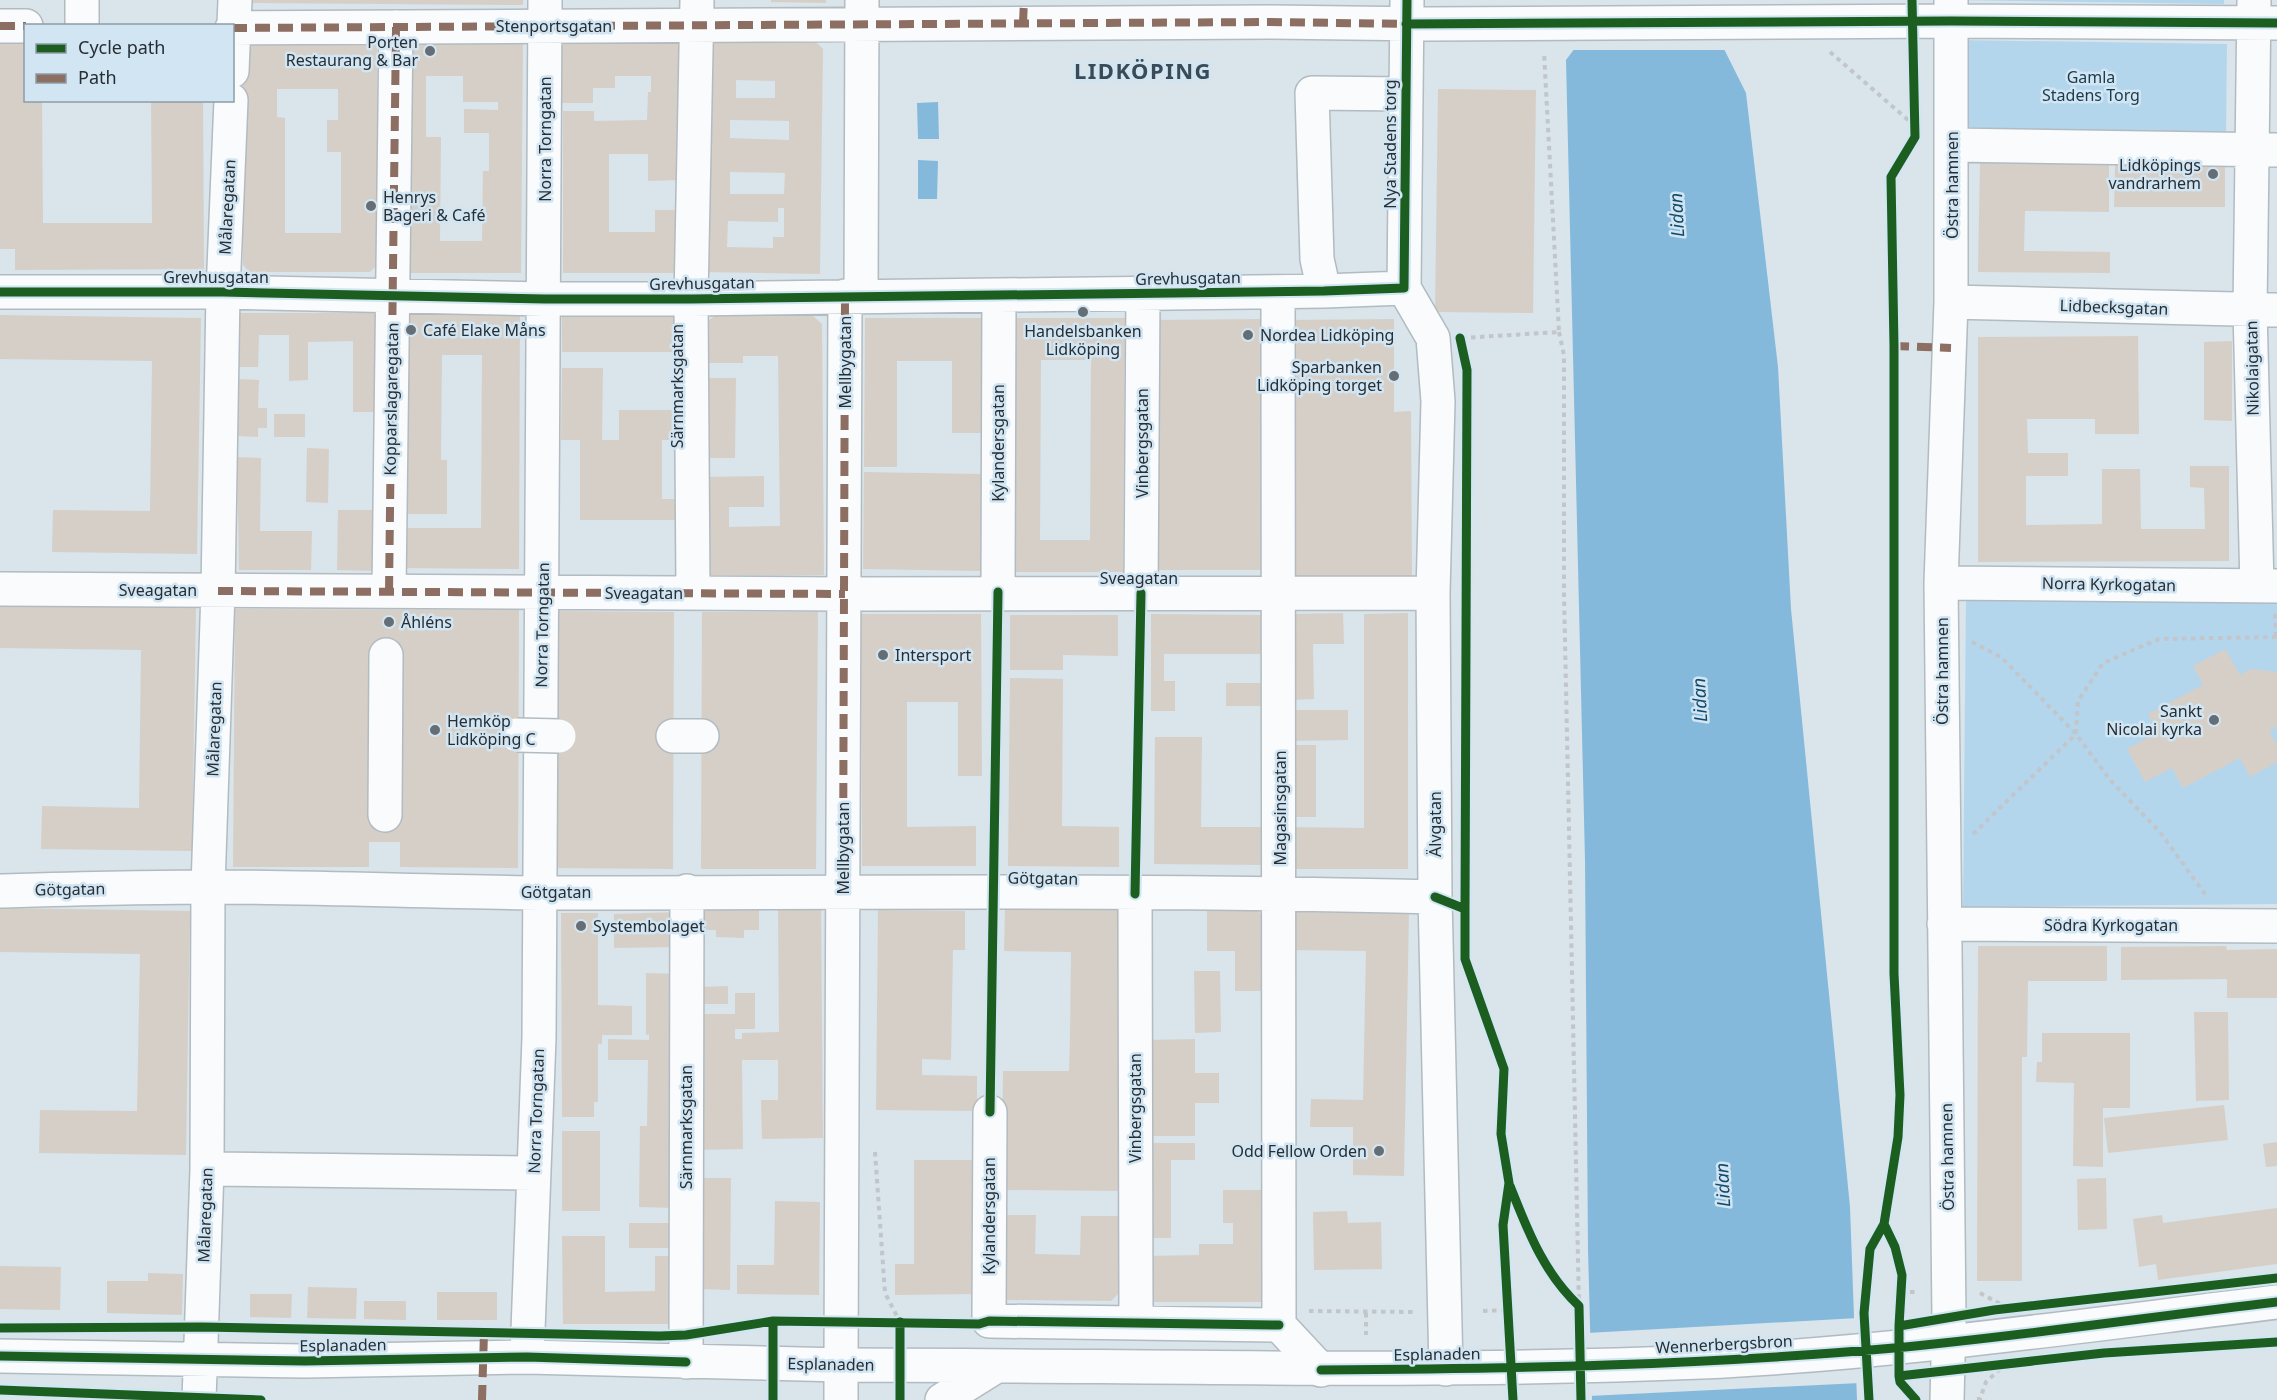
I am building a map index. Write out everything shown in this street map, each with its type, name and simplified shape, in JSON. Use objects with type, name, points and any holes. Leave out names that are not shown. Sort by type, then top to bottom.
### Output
[{"type":"street","points":[[81,24],[82,0]]},
{"type":"street","name":"Stenportsgatan","points":[[234,19],[396,27],[545,13],[697,13],[1259,22],[1407,12],[1556,24],[1820,24],[1951,11],[2262,15]]},
{"type":"street","name":"Östra hamnen","points":[[1947,1370],[1941,583],[1951,302],[1951,11]]},
{"type":"street","name":"Nya Stadens torg","points":[[1404,288],[1407,12]]},
{"type":"street","name":"Norra Torngatan","points":[[527,1358],[539,1038],[545,13]]},
{"type":"street","name":"Särnmarksgatan","points":[[693,593],[691,299],[697,13]]},
{"type":"street","points":[[1952,145],[2265,149],[2262,15]]},
{"type":"street","name":"Mellbygatan","points":[[841,1400],[845,594],[853,296],[867,16]]},
{"type":"street","points":[[0,26],[24,26]]},
{"type":"street","name":"Kopparslagaregatan","points":[[389,591],[396,27]]},
{"type":"street","points":[[1324,291],[1317,259],[1311,93],[1405,94]]},
{"type":"street","name":"Målaregatan","points":[[199,1400],[207,1169],[208,887],[218,591],[223,292],[231,102]]},
{"type":"street","name":"Nikolaigatan","points":[[2265,149],[2267,586]]},
{"type":"street","name":"Grevhusgatan","points":[[0,292],[223,292],[545,299],[691,299],[1278,292],[1404,288]]},
{"type":"street","name":"Älvgatan","points":[[1404,288],[1433,338],[1438,401],[1433,593],[1435,897],[1446,1369]]},
{"type":"street","name":"Magasinsgatan","points":[[1278,292],[1280,1318]]},
{"type":"street","name":"Vinbergsgatan","points":[[1141,593],[1143,294]]},
{"type":"street","name":"Kylandersgatan","points":[[998,592],[999,295]]},
{"type":"street","name":"Lidbecksgatan","points":[[1951,302],[2264,310]]},
{"type":"street","name":"Norra Kyrkogatan","points":[[1941,583],[2267,586]]},
{"type":"street","name":"Sveagatan","points":[[0,589],[845,594],[1433,593]]},
{"type":"street","points":[[385,815],[386,655]]},
{"type":"street","points":[[517,735],[559,736]]},
{"type":"street","name":"Götgatan","points":[[0,891],[208,887],[539,893],[843,890],[1135,894],[1280,893],[1435,897]]},
{"type":"street","name":"Särnmarksgatan","points":[[686,1362],[687,891]]},
{"type":"street","name":"Vinbergsgatan","points":[[1135,894],[1136,1322]]},
{"type":"street","name":"Södra Kyrkogatan","points":[[1944,924],[2277,926]]},
{"type":"street","name":"Kylandersgatan","points":[[990,1112],[989,1321],[1136,1322]]},
{"type":"street","points":[[207,1169],[534,1173]]},
{"type":"street","name":"Wennerbergsbron","points":[[1554,1367],[1704,1362],[1895,1348],[1947,1370],[2277,1302]]},
{"type":"street","points":[[1136,1322],[1280,1318],[1321,1370]]},
{"type":"street","name":"Esplanaden","points":[[0,1356],[305,1361],[527,1358],[841,1365],[1321,1370],[1554,1367]]},
{"type":"street","points":[[942,1400],[995,1367]]},
{"type":"path","points":[[1556,24],[1558,332],[1564,355],[1564,593],[1579,1306]]},
{"type":"path","points":[[1820,24],[1831,53],[1915,126]]},
{"type":"path","points":[[1433,338],[1558,332]]},
{"type":"path","points":[[1942,637],[1971,641],[2001,657],[2076,734],[2111,781],[2174,849],[2206,894],[2219,926]]},
{"type":"path","points":[[1943,863],[2076,734],[2078,701],[2103,663],[2159,639],[2277,637]]},
{"type":"path","points":[[1994,1310],[2008,1308]]},
{"type":"path","points":[[1483,1311],[1507,1310]]},
{"type":"path","points":[[1280,1318],[1416,1312]]},
{"type":"path","points":[[1366,1313],[1366,1335]]},
{"type":"path","points":[[1947,1370],[2007,1364]]},
{"type":"path","points":[[1971,1400],[1980,1399],[1986,1382],[2007,1364]]},
{"type":"green space","points":[[1955,0],[2224,0],[2224,4]]},
{"type":"green space","name":"Gamla Stadens Torg","points":[[1956,40],[2227,44],[2226,133],[1955,129]]},
{"type":"green space","points":[[2277,599],[2277,904],[1963,907],[1966,600]]},
{"type":"water","name":"Lidan","points":[[1722,45],[1746,93],[1778,367],[1791,609],[1850,1207],[1857,1400],[1592,1400],[1588,1250],[1585,860],[1566,60],[1575,48]]},
{"type":"water","points":[[938,102],[939,139],[918,139],[917,103]]},
{"type":"water","points":[[918,160],[938,161],[937,199],[918,199]]},
{"type":"pier","points":[[1575,0],[1729,0],[1726,45],[1728,50],[1569,50]]},
{"type":"pier","points":[[1858,1318],[1860,1383],[1589,1396],[1587,1333]]},
{"type":"building","points":[[249,0],[523,0],[523,5],[249,3]]},
{"type":"building","points":[[771,0],[826,0],[826,3],[771,2]]},
{"type":"building","points":[[674,38],[680,43],[680,180],[648,181],[648,154],[609,154],[609,232],[655,232],[655,210],[679,210],[679,273],[563,273],[563,111],[594,111],[594,121],[647,120],[651,76],[615,76],[615,88],[593,88],[593,103],[561,103],[562,46],[570,39]]},
{"type":"building","points":[[404,40],[523,40],[521,273],[403,273]],"holes":[[[426,76],[463,76],[463,102],[498,102],[498,110],[464,109],[464,133],[489,133],[489,171],[483,171],[482,241],[440,241],[441,137],[426,137]]]},
{"type":"building","points":[[243,41],[377,41],[378,264],[370,272],[249,272],[243,265]],"holes":[[[277,89],[338,89],[338,120],[327,120],[327,152],[341,152],[341,233],[285,233],[285,118],[277,117]]]},
{"type":"building","points":[[714,41],[816,42],[823,49],[820,274],[701,272],[705,49]],"holes":[[[736,80],[775,81],[775,98],[736,98]],[[730,120],[789,121],[789,140],[730,138]],[[730,172],[785,173],[784,194],[730,194]],[[778,208],[784,208],[784,237],[773,237],[773,248],[727,247],[728,221],[778,222]]]},
{"type":"building","points":[[0,44],[24,44],[24,102],[42,102],[43,223],[152,223],[151,102],[203,102],[204,269],[15,270],[15,249],[0,249]]},
{"type":"building","points":[[1438,89],[1536,90],[1533,313],[1435,312]]},
{"type":"building","points":[[1980,162],[2109,163],[2109,212],[2025,211],[2024,251],[2110,252],[2110,273],[1978,272]]},
{"type":"building","points":[[2115,165],[2225,165],[2225,207],[2114,207]]},
{"type":"building","points":[[239,313],[380,313],[380,412],[353,412],[353,341],[308,342],[308,380],[289,381],[289,335],[259,335],[258,367],[239,367]]},
{"type":"building","points":[[401,313],[520,314],[519,569],[399,568],[399,528],[481,528],[482,355],[442,355],[441,460],[447,460],[447,514],[400,514]]},
{"type":"building","points":[[562,314],[677,314],[677,352],[562,352]]},
{"type":"building","points":[[0,315],[201,318],[197,554],[52,552],[53,510],[150,511],[152,361],[0,359]]},
{"type":"building","points":[[812,315],[822,324],[824,575],[702,576],[702,477],[764,476],[764,507],[729,507],[729,527],[780,526],[778,356],[743,356],[743,363],[703,363],[703,324],[715,316]]},
{"type":"building","points":[[865,318],[981,318],[981,433],[952,433],[952,361],[897,361],[897,467],[864,467]]},
{"type":"building","points":[[1010,318],[1125,318],[1123,572],[1008,572]],"holes":[[[1041,360],[1091,360],[1090,540],[1040,540]]]},
{"type":"building","points":[[1263,319],[1264,570],[1153,570],[1152,320]]},
{"type":"building","points":[[1394,319],[1394,412],[1411,411],[1412,576],[1294,577],[1292,320]]},
{"type":"building","points":[[2138,336],[2139,434],[2095,434],[2095,419],[2027,419],[2028,453],[2068,453],[2068,476],[2026,476],[2026,525],[2102,524],[2102,469],[2140,469],[2141,529],[2205,529],[2204,488],[2190,487],[2190,466],[2229,466],[2229,561],[1978,562],[1978,337]]},
{"type":"building","points":[[2232,341],[2232,421],[2204,420],[2204,342]]},
{"type":"building","points":[[562,368],[603,368],[602,440],[619,440],[619,410],[678,410],[678,440],[662,440],[662,499],[675,499],[675,520],[580,520],[580,440],[561,440]]},
{"type":"building","points":[[703,378],[736,378],[735,458],[702,458]]},
{"type":"building","points":[[238,379],[259,380],[258,408],[267,408],[267,428],[258,428],[258,437],[238,436]]},
{"type":"building","points":[[274,414],[305,414],[305,437],[274,437]]},
{"type":"building","points":[[307,448],[329,449],[328,503],[306,502]]},
{"type":"building","points":[[237,457],[261,458],[260,531],[312,531],[311,570],[239,570]]},
{"type":"building","points":[[864,472],[982,474],[981,571],[863,569]]},
{"type":"building","points":[[338,510],[375,510],[375,571],[337,570]]},
{"type":"building","points":[[0,604],[196,607],[192,851],[41,849],[42,806],[139,808],[141,650],[0,648]]},
{"type":"building","points":[[235,609],[519,610],[518,868],[400,867],[400,842],[369,842],[369,867],[233,867]]},
{"type":"building","points":[[559,611],[674,612],[673,869],[557,868]]},
{"type":"building","points":[[702,612],[818,612],[816,869],[701,869]]},
{"type":"building","points":[[1343,613],[1344,644],[1313,644],[1314,699],[1290,700],[1289,614]]},
{"type":"building","points":[[1408,613],[1408,869],[1289,869],[1288,827],[1364,828],[1364,614]]},
{"type":"building","points":[[861,614],[981,614],[982,776],[958,776],[958,702],[907,702],[907,827],[976,826],[976,866],[862,866]]},
{"type":"building","points":[[1151,614],[1261,615],[1261,654],[1164,654],[1164,681],[1175,681],[1175,711],[1151,711]]},
{"type":"building","points":[[1010,615],[1118,615],[1118,656],[1063,655],[1063,670],[1010,670]]},
{"type":"building","name":"Sankt Nicolai kyrka","points":[[2225,649],[2240,675],[2251,669],[2277,672],[2277,726],[2269,730],[2277,745],[2277,762],[2250,777],[2240,758],[2183,788],[2172,768],[2145,782],[2127,749],[2158,732],[2148,714],[2203,685],[2193,666]]},
{"type":"building","points":[[1010,678],[1063,679],[1062,826],[1119,827],[1119,867],[1008,866]]},
{"type":"building","points":[[1226,683],[1262,683],[1262,706],[1226,706]]},
{"type":"building","points":[[1289,710],[1348,710],[1348,740],[1290,741]]},
{"type":"building","points":[[1155,737],[1202,737],[1201,827],[1261,827],[1261,865],[1154,864]]},
{"type":"building","points":[[1289,745],[1316,745],[1316,817],[1289,817]]},
{"type":"building","points":[[699,907],[759,907],[759,930],[744,930],[744,938],[716,937],[716,930],[698,930]]},
{"type":"building","points":[[778,907],[821,907],[823,1138],[762,1139],[761,1100],[778,1100],[778,1060],[742,1060],[743,1149],[697,1150],[696,1014],[735,1014],[735,993],[755,993],[755,1029],[735,1029],[735,1039],[742,1039],[742,1033],[779,1032]]},
{"type":"building","points":[[0,908],[190,911],[186,1155],[39,1153],[40,1110],[137,1111],[140,954],[0,952]]},
{"type":"building","points":[[1005,908],[1122,909],[1119,1191],[1002,1190],[1003,1071],[1069,1071],[1071,952],[1004,951]]},
{"type":"building","points":[[878,910],[965,911],[965,950],[953,950],[951,1060],[922,1059],[922,1075],[977,1076],[977,1111],[876,1110]]},
{"type":"building","points":[[1207,910],[1258,910],[1266,920],[1266,991],[1235,991],[1235,951],[1207,951]]},
{"type":"building","points":[[679,912],[680,947],[614,948],[614,914]]},
{"type":"building","points":[[1288,912],[1409,914],[1404,1176],[1353,1175],[1353,1127],[1310,1127],[1311,1099],[1363,1100],[1366,951],[1288,950]]},
{"type":"building","points":[[561,913],[598,913],[598,1005],[632,1006],[632,1035],[602,1035],[602,1044],[598,1044],[598,1102],[594,1102],[594,1117],[562,1117]]},
{"type":"building","points":[[1978,946],[2107,946],[2107,981],[2028,981],[2027,1057],[2022,1057],[2022,1281],[1977,1281]]},
{"type":"building","points":[[2226,946],[2227,950],[2277,949],[2277,998],[2227,998],[2227,979],[2121,980],[2121,947]]},
{"type":"building","points":[[1194,971],[1220,971],[1221,1032],[1195,1033]]},
{"type":"building","points":[[646,973],[679,974],[675,1208],[639,1207],[640,1126],[647,1126],[648,1060],[608,1060],[608,1039],[649,1040],[649,1034],[646,1035]]},
{"type":"building","points":[[728,986],[728,1004],[702,1004],[702,987]]},
{"type":"building","points":[[2194,1012],[2228,1012],[2229,1100],[2196,1101]]},
{"type":"building","points":[[2042,1033],[2130,1033],[2130,1108],[2103,1108],[2103,1167],[2073,1166],[2074,1083],[2036,1082],[2037,1062],[2042,1062]]},
{"type":"building","points":[[1195,1039],[1195,1073],[1219,1073],[1219,1103],[1195,1103],[1195,1136],[1145,1136],[1145,1040]]},
{"type":"building","points":[[2224,1105],[2228,1140],[2108,1153],[2104,1118]]},
{"type":"building","points":[[562,1131],[600,1131],[600,1211],[562,1211]]},
{"type":"building","points":[[2277,1142],[2277,1166],[2266,1167],[2263,1144]]},
{"type":"building","points":[[1146,1143],[1195,1143],[1195,1160],[1171,1160],[1171,1238],[1145,1238]]},
{"type":"building","points":[[914,1160],[976,1160],[975,1294],[895,1295],[895,1264],[914,1264]]},
{"type":"building","points":[[698,1178],[731,1178],[730,1290],[698,1289]]},
{"type":"building","points":[[2106,1178],[2107,1229],[2078,1230],[2077,1179]]},
{"type":"building","points":[[1223,1190],[1265,1190],[1265,1302],[1146,1302],[1146,1256],[1199,1255],[1199,1244],[1233,1244],[1233,1223],[1223,1223]]},
{"type":"building","points":[[775,1201],[820,1202],[819,1295],[737,1294],[737,1265],[774,1265]]},
{"type":"building","points":[[2277,1208],[2277,1264],[2158,1280],[2156,1264],[2139,1267],[2133,1219],[2162,1215],[2163,1223]]},
{"type":"building","points":[[1347,1211],[1348,1223],[1381,1222],[1382,1269],[1314,1270],[1313,1212]]},
{"type":"building","points":[[998,1215],[1036,1215],[1035,1254],[1080,1255],[1081,1216],[1121,1216],[1119,1293],[1111,1301],[1004,1300]]},
{"type":"building","points":[[629,1223],[676,1223],[676,1248],[629,1248]]},
{"type":"building","points":[[562,1236],[605,1236],[605,1292],[655,1291],[655,1256],[677,1256],[677,1324],[563,1324]]},
{"type":"building","points":[[0,1266],[61,1267],[60,1310],[0,1309]]},
{"type":"building","points":[[148,1273],[183,1274],[182,1315],[107,1313],[107,1281],[148,1281]]},
{"type":"building","points":[[308,1287],[357,1288],[356,1319],[307,1318]]},
{"type":"building","points":[[437,1292],[497,1292],[497,1320],[437,1320]]},
{"type":"building","points":[[250,1294],[292,1294],[291,1318],[250,1317]]},
{"type":"building","points":[[364,1301],[406,1301],[406,1320],[364,1319]]},
{"type":"marked path","points":[[1023,23],[1024,0]]},
{"type":"marked path","points":[[234,28],[1271,22],[1411,24]]},
{"type":"marked path","points":[[0,26],[24,26]]},
{"type":"marked path","points":[[389,591],[396,27]]},
{"type":"marked path","points":[[843,890],[845,296]]},
{"type":"marked path","points":[[1894,346],[1951,348]]},
{"type":"marked path","points":[[218,591],[845,594]]},
{"type":"marked path","points":[[482,1400],[484,1332]]},
{"type":"cycle path","points":[[0,292],[223,292],[545,299],[691,299],[1404,288],[1407,0]]},
{"type":"cycle path","points":[[1869,1400],[1864,1313],[1870,1249],[1884,1224],[1898,1137],[1900,1095],[1894,974],[1894,346],[1891,177],[1915,137],[1912,0]]},
{"type":"cycle path","points":[[1406,24],[1951,21],[2277,23]]},
{"type":"cycle path","points":[[1460,338],[1467,370],[1465,909]]},
{"type":"cycle path","points":[[990,1112],[998,592]]},
{"type":"cycle path","points":[[1135,894],[1141,593]]},
{"type":"cycle path","points":[[1435,897],[1465,909],[1465,959],[1504,1069],[1501,1134],[1509,1183],[1503,1225],[1513,1400]]},
{"type":"cycle path","points":[[1510,1186],[1530,1235],[1546,1265],[1566,1293],[1579,1306],[1581,1400]]},
{"type":"cycle path","points":[[1884,1224],[1895,1247],[1902,1275],[1899,1326],[1900,1382],[1916,1400]]},
{"type":"cycle path","points":[[1899,1326],[1994,1310],[2277,1278]]},
{"type":"cycle path","points":[[1321,1370],[1607,1365],[1822,1354],[1990,1338],[2277,1302]]},
{"type":"cycle path","points":[[0,1328],[202,1327],[660,1336],[686,1335],[773,1321],[1279,1325]]},
{"type":"cycle path","points":[[773,1321],[773,1400]]},
{"type":"cycle path","points":[[900,1322],[900,1400]]},
{"type":"cycle path","points":[[1899,1376],[2104,1353],[2277,1342]]},
{"type":"cycle path","points":[[0,1356],[305,1361],[527,1357],[686,1362]]},
{"type":"cycle path","points":[[0,1390],[261,1400]]},
{"type":"place","name":"Porten Restaurang & Bar","points":[[430,51]]},
{"type":"place","name":"Lidköpings vandrarhem","points":[[2213,174]]},
{"type":"place","name":"Henrys Bageri & Café","points":[[371,206]]},
{"type":"place","name":"Handelsbanken Lidköping","points":[[1083,312]]},
{"type":"place","name":"Café Elake Måns","points":[[411,330]]},
{"type":"place","name":"Nordea Lidköping","points":[[1248,335]]},
{"type":"place","name":"Sparbanken Lidköping torget","points":[[1394,376]]},
{"type":"place","name":"Åhléns","points":[[389,622]]},
{"type":"place","name":"Intersport","points":[[883,655]]},
{"type":"place","name":"Sankt Nicolai kyrka","points":[[2214,720]]},
{"type":"place","name":"Hemköp Lidköping C","points":[[435,730]]},
{"type":"place","name":"Systembolaget","points":[[581,926]]},
{"type":"place","name":"Odd Fellow Orden","points":[[1379,1151]]},
{"type":"district","name":"LIDKÖPING","points":[[1143,70]]}]
